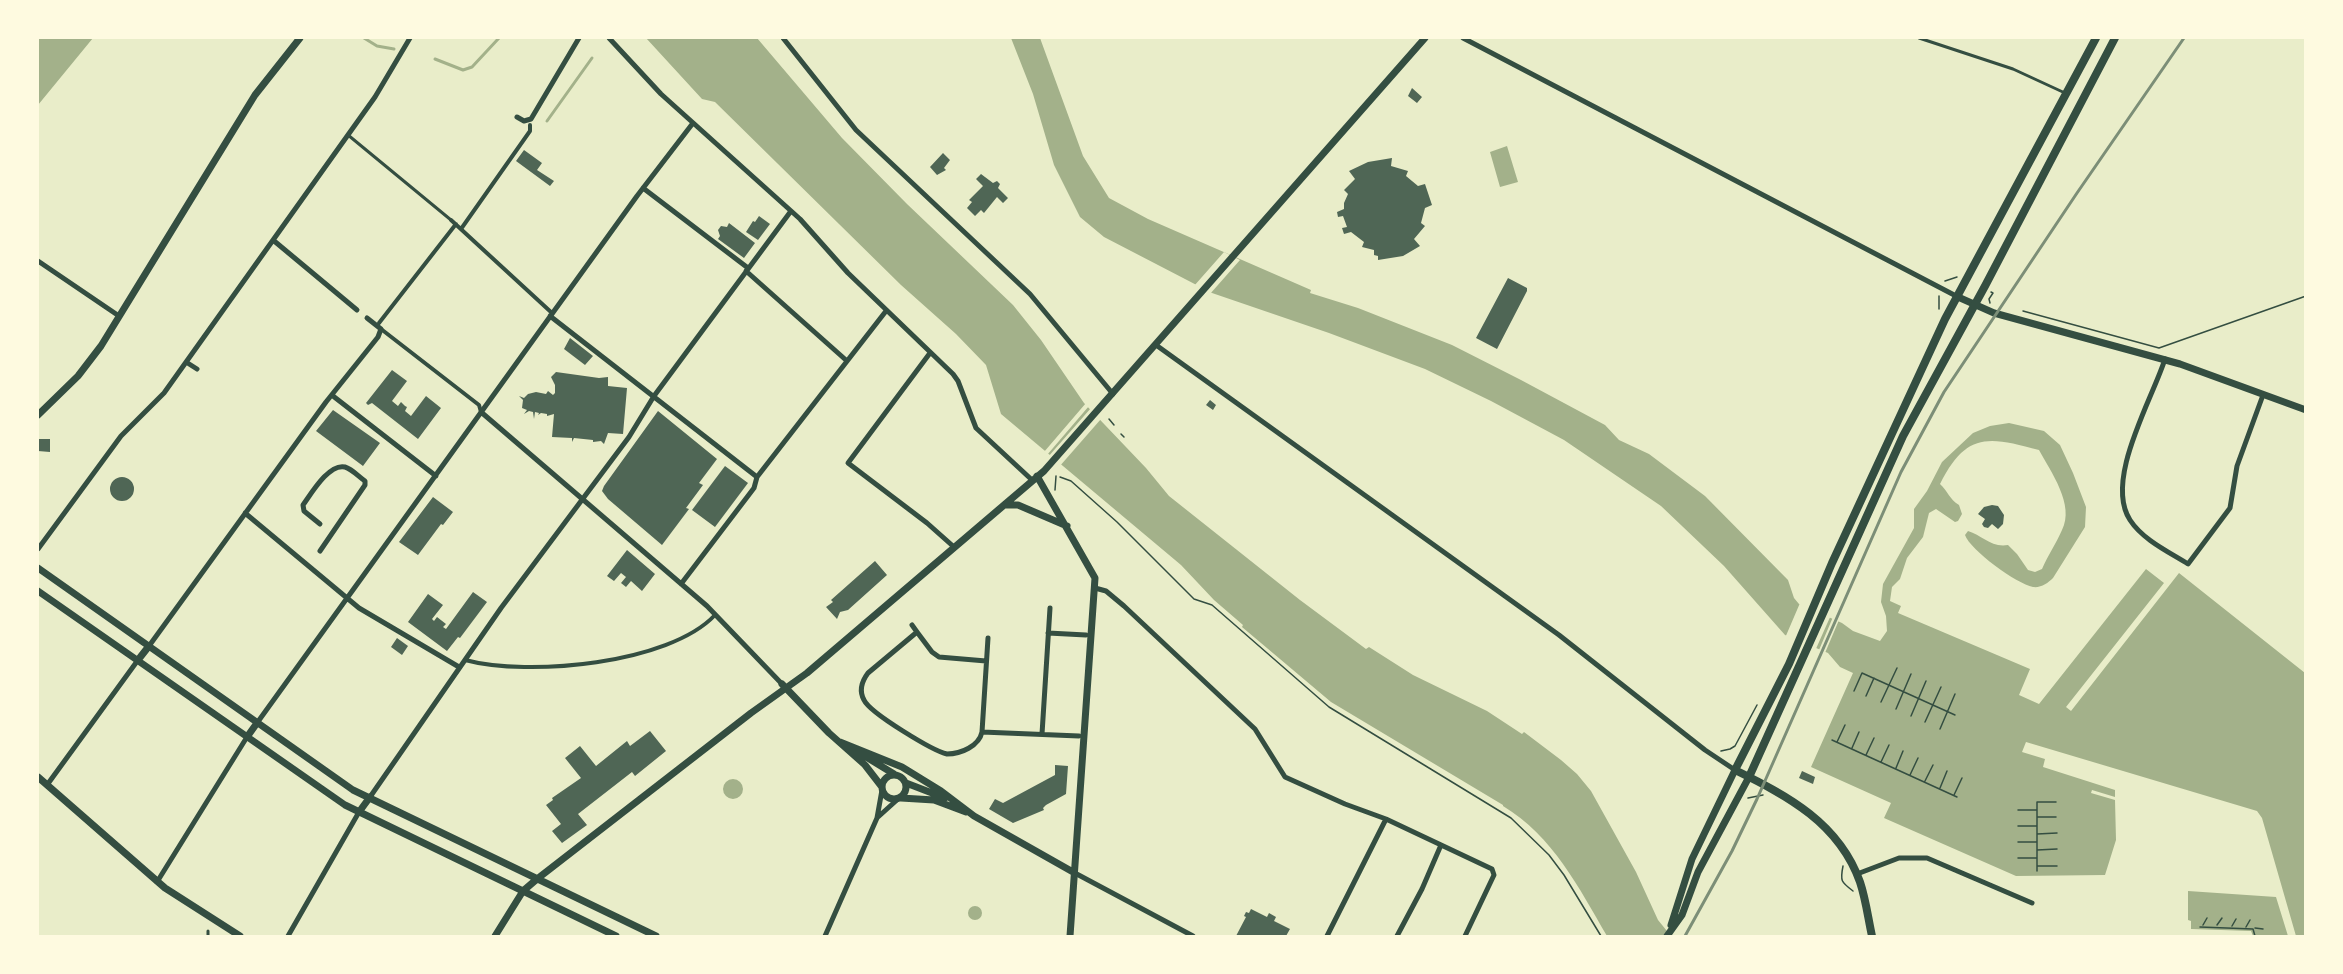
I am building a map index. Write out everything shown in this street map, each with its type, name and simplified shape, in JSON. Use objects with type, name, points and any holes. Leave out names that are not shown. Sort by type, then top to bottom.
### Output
[{"type":"main road","points":[[1872,936],[1857,874],[1844,851],[1820,821],[1793,800],[1735,770],[1797,643],[1920,371],[2096,38]]},
{"type":"main road","points":[[1749,777],[1903,436],[2115,38]]},
{"type":"street","points":[[38,415],[78,376],[101,346],[255,95],[300,38]]},
{"type":"street","points":[[461,229],[530,131],[530,122],[579,38]]},
{"type":"street","points":[[609,38],[649,82],[792,211],[848,273],[956,378],[978,432],[1035,478],[1067,526],[1093,573],[1095,588],[1070,936]]},
{"type":"street","points":[[783,38],[864,138],[1030,294],[1113,394]]},
{"type":"street","points":[[495,936],[523,891],[537,879],[784,686],[807,673],[1053,462],[1425,38]]},
{"type":"street","points":[[1462,38],[1974,306],[2165,359],[2306,410]]},
{"type":"street","points":[[38,549],[121,436],[164,393],[193,353],[386,81],[407,39]]},
{"type":"street","points":[[517,117],[530,122]]},
{"type":"street","points":[[157,882],[247,737],[481,411],[693,123]]},
{"type":"street","points":[[643,188],[747,269],[847,361]]},
{"type":"street","points":[[288,936],[359,812],[459,667],[629,437],[654,396],[792,211]]},
{"type":"street","points":[[451,220],[551,315],[757,477]]},
{"type":"street","points":[[379,323],[456,224]]},
{"type":"street","points":[[273,240],[357,310]]},
{"type":"street","points":[[38,261],[119,316]]},
{"type":"street","points":[[681,584],[754,488],[757,477],[886,311]]},
{"type":"street","points":[[367,318],[479,405],[481,411],[716,614],[823,727],[866,765],[888,798],[934,800],[974,816],[1193,936]]},
{"type":"street","points":[[46,785],[381,329]]},
{"type":"street","points":[[1156,345],[1559,635],[1705,750],[1735,770],[1692,860],[1668,934]]},
{"type":"street","points":[[930,353],[848,463],[927,523],[954,547]]},
{"type":"street","points":[[2165,359],[2126,459],[2123,498],[2127,515],[2137,528],[2188,564],[2230,508],[2237,466],[2263,395]]},
{"type":"street","points":[[186,362],[196,369]]},
{"type":"street","points":[[333,396],[436,476]]},
{"type":"street","points":[[320,524],[304,511],[303,505],[324,476],[341,467],[346,467],[365,481],[365,485],[320,551]]},
{"type":"street","points":[[1002,506],[1018,505],[1067,526]]},
{"type":"street","points":[[245,513],[361,609],[459,667]]},
{"type":"street","points":[[38,568],[353,790],[656,936]]},
{"type":"street","points":[[1095,588],[1106,591],[1124,606],[1255,729],[1285,777],[1345,804],[1386,819],[1492,869],[1494,875],[1465,936]]},
{"type":"street","points":[[38,591],[340,802],[616,936]]},
{"type":"street","points":[[1042,734],[1050,608]]},
{"type":"street","points":[[465,660],[531,668],[568,666],[598,661],[640,652],[683,639],[716,614]]},
{"type":"street","points":[[912,625],[932,652],[939,657],[986,661]]},
{"type":"street","points":[[916,632],[865,678],[862,694],[867,705],[880,717],[947,754],[958,753],[969,748],[979,740],[982,732],[988,638]]},
{"type":"street","points":[[1048,633],[1086,635]]},
{"type":"street","points":[[982,732],[1079,736]]},
{"type":"street","points":[[840,742],[902,778],[906,783],[961,806]]},
{"type":"street","points":[[840,742],[902,767],[974,816]]},
{"type":"street","points":[[825,936],[877,818],[886,778],[896,775]]},
{"type":"street","points":[[38,777],[157,882],[240,936]]},
{"type":"street","points":[[1668,934],[1682,915],[1698,872],[1749,777]]},
{"type":"street","points":[[877,818],[906,793],[906,783]]},
{"type":"street","points":[[1327,936],[1386,819]]},
{"type":"street","points":[[1397,936],[1422,889],[1441,844]]},
{"type":"street","points":[[1857,874],[1899,858],[1927,858],[2032,903]]},
{"type":"lane","points":[[1919,38],[2013,69],[2065,93]]},
{"type":"lane","points":[[348,135],[451,220]]},
{"type":"path","points":[[1943,284],[1946,280],[1963,277]]},
{"type":"path","points":[[1939,292],[1939,309]]},
{"type":"path","points":[[2016,311],[2159,348],[2306,296]]},
{"type":"path","points":[[1108,419],[1114,425]]},
{"type":"path","points":[[1121,434],[1124,437]]},
{"type":"path","points":[[1055,490],[1056,476]]},
{"type":"path","points":[[1060,477],[1071,481],[1117,522],[1194,599],[1212,605],[1329,707],[1511,818],[1549,855],[1564,875],[1601,936]]},
{"type":"path","points":[[1881,702],[1897,668]]},
{"type":"path","points":[[1854,691],[1862,673],[1955,715]]},
{"type":"path","points":[[1896,709],[1911,674]]},
{"type":"path","points":[[1866,696],[1874,678]]},
{"type":"path","points":[[1911,716],[1926,681]]},
{"type":"path","points":[[1925,722],[1941,687]]},
{"type":"path","points":[[1940,729],[1956,694]]},
{"type":"path","points":[[1837,743],[1845,725]]},
{"type":"path","points":[[1719,753],[1734,747],[1743,731]]},
{"type":"path","points":[[1851,749],[1859,732]]},
{"type":"path","points":[[1866,756],[1874,738]]},
{"type":"path","points":[[1832,740],[1956,796],[1962,778]]},
{"type":"path","points":[[1881,762],[1889,745]]},
{"type":"path","points":[[1896,769],[1903,751]]},
{"type":"path","points":[[1910,776],[1918,758]]},
{"type":"path","points":[[1925,782],[1933,765]]},
{"type":"path","points":[[1939,789],[1947,771]]},
{"type":"path","points":[[1747,799],[1752,796],[1767,796]]},
{"type":"path","points":[[2037,871],[2037,802],[2056,802]]},
{"type":"path","points":[[2018,810],[2037,810]]},
{"type":"path","points":[[2037,817],[2056,817]]},
{"type":"path","points":[[2018,826],[2037,826]]},
{"type":"path","points":[[2037,834],[2056,833]]},
{"type":"path","points":[[2018,842],[2037,842]]},
{"type":"path","points":[[2037,850],[2057,849]]},
{"type":"path","points":[[2018,858],[2037,858]]},
{"type":"path","points":[[1842,863],[1840,876],[1844,886]]},
{"type":"path","points":[[2037,866],[2057,866]]},
{"type":"path","points":[[2208,918],[2202,926],[2253,929],[2255,936]]},
{"type":"path","points":[[2217,925],[2222,918]]},
{"type":"path","points":[[2232,926],[2236,919]]},
{"type":"path","points":[[2246,927],[2250,920]]},
{"type":"path","points":[[2255,928],[2263,929]]},
{"type":"shaded area","points":[[38,38],[93,38],[38,105]]},
{"type":"shaded area","points":[[646,38],[757,38],[842,138],[907,204],[1013,305],[1041,340],[1084,403],[1146,468],[1169,496],[1366,649],[1369,647],[1413,675],[1487,711],[1522,734],[1524,732],[1577,774],[1591,791],[1636,872],[1658,920],[1671,936],[1607,936],[1563,864],[1521,818],[1331,702],[1242,627],[1243,625],[1214,600],[1181,565],[1001,414],[986,365],[715,102],[702,99]]},
{"type":"shaded area","points":[[1011,38],[1040,38],[1083,156],[1109,198],[1148,219],[1311,290],[1310,293],[1358,308],[1452,345],[1605,425],[1619,440],[1649,454],[1705,496],[1788,580],[1794,598],[1799,604],[1842,623],[1853,631],[1880,641],[1887,631],[1886,616],[1881,602],[1883,584],[1914,528],[1914,509],[1927,491],[1942,462],[1973,433],[1990,426],[2009,423],[2044,431],[2060,445],[2086,507],[2085,527],[2053,578],[2039,587],[2026,585],[1984,557],[1965,535],[1968,531],[1997,545],[2008,545],[2028,570],[2035,572],[2042,569],[2060,535],[2065,520],[2066,510],[2060,489],[2039,450],[2006,442],[1980,442],[1959,455],[1940,484],[1959,505],[1962,514],[1955,522],[1936,509],[1929,513],[1923,537],[1907,558],[1900,579],[1892,587],[1890,601],[1901,606],[1898,613],[2030,669],[2019,695],[2039,704],[2146,569],[2164,583],[2066,707],[2071,711],[2179,573],[2305,673],[2305,936],[2296,936],[2262,818],[2257,811],[2026,742],[2022,752],[2045,759],[2043,767],[2115,790],[2115,797],[2092,790],[2091,793],[2115,800],[2116,840],[2105,875],[2016,876],[1884,818],[1891,803],[1811,767],[1853,673],[1840,667],[1828,653],[1785,635],[1724,566],[1661,506],[1564,440],[1491,401],[1425,369],[1212,293],[1104,237],[1080,217],[1054,165],[1033,94]]},
{"type":"shaded area","points":[[1507,146],[1518,182],[1500,187],[1490,152]]},
{"type":"shaded area","points":[[733,779],[740,782],[743,789],[740,796],[733,799],[726,796],[723,789],[726,782]]},
{"type":"shaded area","points":[[2188,891],[2276,897],[2288,936],[2253,936],[2251,931],[2191,929],[2191,921],[2188,920]]},
{"type":"shaded area","points":[[972,906],[978,906],[982,913],[978,920],[972,920],[968,916],[968,910]]},
{"type":"pier","points":[[1224,252],[1240,260],[1210,294],[1194,286]]},
{"type":"pier","points":[[1086,403],[1089,406],[1047,455],[1045,454],[1044,452]]},
{"type":"pier","points":[[1091,408],[1101,419],[1059,467],[1048,457]]},
{"type":"pier","points":[[1800,603],[1831,615],[1815,651],[1785,638]]},
{"type":"pier","points":[[1903,604],[1902,612],[2033,668],[1899,612]]},
{"type":"pier","points":[[1833,617],[1839,620],[1825,653],[1819,650]]},
{"type":"building","points":[[1412,88],[1422,97],[1417,103],[1408,96]]},
{"type":"building","points":[[524,150],[542,163],[537,170],[554,181],[550,186],[516,161]]},
{"type":"building","points":[[943,153],[950,160],[944,168],[946,170],[937,175],[930,167]]},
{"type":"building","points":[[1392,158],[1391,166],[1408,171],[1406,176],[1418,186],[1425,184],[1432,205],[1425,208],[1421,223],[1425,226],[1414,239],[1420,246],[1403,256],[1378,260],[1378,256],[1374,255],[1374,250],[1362,247],[1364,242],[1351,232],[1344,234],[1342,228],[1347,227],[1343,216],[1338,217],[1337,212],[1344,209],[1348,194],[1344,190],[1355,179],[1349,171],[1368,162]]},
{"type":"building","points":[[981,174],[993,183],[997,181],[1000,184],[998,188],[1008,198],[1003,203],[997,197],[984,213],[981,210],[975,216],[967,208],[972,202],[969,200],[983,186],[976,179]]},
{"type":"building","points":[[759,216],[770,224],[758,240],[746,232]]},
{"type":"building","points":[[729,223],[755,243],[744,258],[718,239],[720,236],[718,230],[721,226],[727,227]]},
{"type":"building","points":[[1508,278],[1527,288],[1527,291],[1497,349],[1476,338]]},
{"type":"building","points":[[570,338],[593,356],[585,365],[564,349]]},
{"type":"building","points":[[392,370],[407,381],[392,401],[398,406],[401,402],[407,407],[405,411],[411,416],[426,396],[441,408],[418,439],[372,403],[368,405],[366,403]]},
{"type":"building","points":[[556,372],[599,378],[608,377],[608,386],[627,388],[623,434],[608,433],[604,444],[601,441],[593,442],[593,440],[574,438],[572,442],[572,438],[552,437],[554,414],[547,416],[541,413],[538,415],[539,413],[535,412],[534,419],[533,412],[529,411],[524,414],[527,410],[522,408],[523,400],[519,396],[524,398],[528,394],[536,392],[546,394],[548,391],[553,395],[555,385],[551,377]]},
{"type":"building","points":[[1210,400],[1216,405],[1213,410],[1206,405]]},
{"type":"building","points":[[333,410],[380,443],[363,466],[316,431]]},
{"type":"building","points":[[658,411],[717,459],[699,483],[703,485],[686,508],[689,509],[662,545],[608,499],[602,491]]},
{"type":"building","points":[[39,439],[50,439],[50,452],[38,451]]},
{"type":"building","points":[[725,466],[748,483],[715,527],[692,510]]},
{"type":"building","points":[[122,477],[131,480],[134,489],[131,498],[122,501],[113,498],[110,489],[113,480]]},
{"type":"building","points":[[433,497],[453,512],[418,555],[399,542]]},
{"type":"building","points":[[1998,506],[2004,515],[2003,524],[1998,529],[1992,524],[1988,528],[1984,527],[1982,524],[1985,519],[1978,514],[1984,507]]},
{"type":"building","points":[[627,550],[655,574],[642,591],[631,581],[626,587],[621,583],[626,577],[621,573],[614,581],[607,576]]},
{"type":"building","points":[[875,561],[887,575],[848,610],[840,612],[837,619],[826,607]]},
{"type":"building","points":[[473,592],[487,602],[460,638],[458,637],[447,651],[408,622],[428,594],[443,605],[432,619],[434,621],[437,617],[446,624],[443,627],[446,629]]},
{"type":"building","points":[[397,638],[408,646],[402,655],[391,647]]},
{"type":"building","points":[[650,731],[666,751],[635,776],[632,772],[578,814],[587,825],[562,843],[552,831],[561,824],[546,805],[553,800],[552,798],[581,778],[565,758],[580,746],[596,766],[627,741],[630,746]]},
{"type":"building","points":[[1055,765],[1068,766],[1066,794],[1046,805],[1044,810],[1013,823],[989,809],[995,799],[1003,803],[1055,775]]},
{"type":"building","points":[[1802,771],[1815,777],[1813,784],[1799,778]]},
{"type":"building","points":[[1251,909],[1267,917],[1269,913],[1276,917],[1274,921],[1290,929],[1286,936],[1236,936],[1246,917],[1244,916],[1246,912],[1249,913]]},
{"type":"waterway","points":[[364,38],[377,46],[394,49]]},
{"type":"waterway","points":[[435,59],[463,70],[472,67],[499,38]]},
{"type":"waterway","points":[[547,121],[592,58]]},
{"type":"railway","points":[[1685,936],[1732,851],[1757,799],[1901,472],[1944,392],[2184,38]]}]
